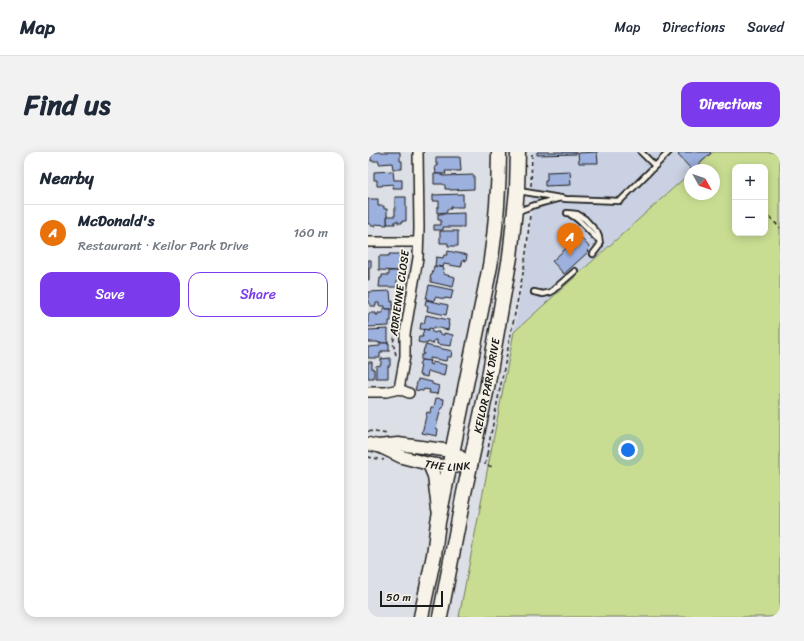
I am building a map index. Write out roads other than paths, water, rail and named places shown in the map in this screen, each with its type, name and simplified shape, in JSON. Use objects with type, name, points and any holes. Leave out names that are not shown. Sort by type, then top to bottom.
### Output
[{"type":"main road","name":"KEILOR PARK DRIVE","points":[[422,617],[434,555],[438,522],[490,266],[495,231],[498,190],[498,152]]},
{"type":"main road","name":"KEILOR PARK DRIVE","points":[[440,617],[464,493],[487,388],[510,257],[516,213],[524,191],[518,152]]},
{"type":"main road","points":[[498,190],[524,191]]},
{"type":"street","name":"ADRIENNE CLOSE","points":[[399,389],[405,356],[405,334],[418,258],[418,152]]},
{"type":"street","points":[[368,242],[418,242]]},
{"type":"street","points":[[368,392],[386,392],[399,389],[409,393]]},
{"type":"street","name":"THE LINK","points":[[373,445],[398,444],[452,451],[471,465]]},
{"type":"street","name":"THE LINK","points":[[373,445],[402,457],[429,464],[450,467],[471,465]]},
{"type":"street","points":[[429,464],[434,476],[438,522]]},
{"type":"lane","points":[[641,152],[655,166]]},
{"type":"lane","points":[[524,191],[562,198],[620,201],[669,152]]},
{"type":"lane","points":[[516,213],[530,206],[562,198]]},
{"type":"lane","points":[[567,213],[577,214],[585,219],[597,232],[600,245],[593,254]]},
{"type":"lane","points":[[534,292],[543,294],[551,292],[575,271]]},
{"type":"place","name":"McDonald's","points":[[570,256]]}]
